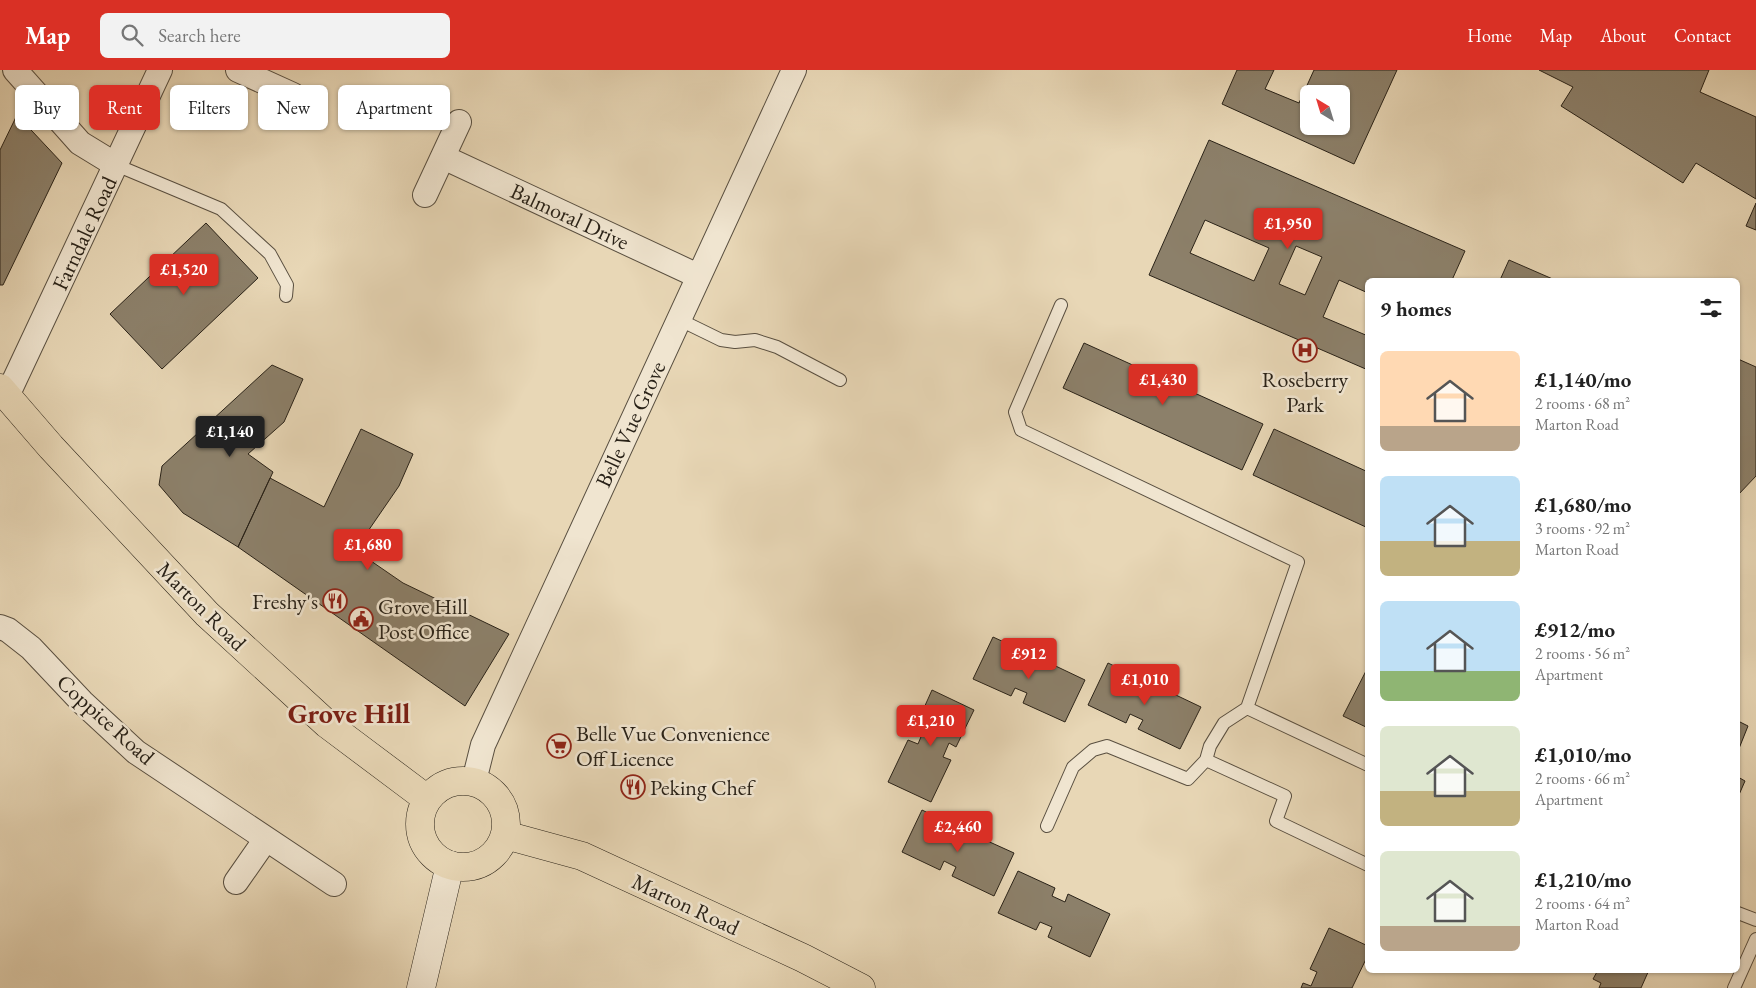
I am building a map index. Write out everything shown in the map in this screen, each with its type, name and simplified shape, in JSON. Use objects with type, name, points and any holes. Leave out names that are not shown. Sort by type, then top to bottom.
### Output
[{"type":"main road","name":"Marton Road","points":[[4,392],[51,447],[207,614],[327,724],[427,800]]},
{"type":"main road","points":[[461,780],[474,781],[487,787],[497,796],[504,808],[507,822],[505,835],[499,848],[490,858],[477,865],[463,867],[450,865],[438,859],[428,850],[422,838],[420,825],[422,812],[427,800],[436,789],[448,783],[461,780]]},
{"type":"main road","name":"Marton Road","points":[[505,835],[582,856],[803,958],[861,988]]},
{"type":"street","points":[[0,85],[15,70],[80,142],[116,165]]},
{"type":"street","name":"Farndale Road","points":[[4,392],[116,165],[160,70]]},
{"type":"street","points":[[238,70],[272,85]]},
{"type":"street","name":"Belle Vue Grove","points":[[474,781],[483,745],[794,70]]},
{"type":"street","points":[[424,195],[459,122]]},
{"type":"street","name":"Balmoral Drive","points":[[443,157],[698,276]]},
{"type":"street","name":"Coppice Road","points":[[0,627],[8,630],[31,648],[82,702],[136,752],[334,884]]},
{"type":"street","points":[[236,882],[266,839]]},
{"type":"street","points":[[421,988],[450,865]]},
{"type":"lane","points":[[116,165],[221,209],[270,254],[287,285],[286,296]]},
{"type":"lane","points":[[1047,826],[1072,767],[1093,750],[1107,746],[1188,779],[1206,760],[1210,746],[1224,723],[1247,708],[1298,562],[1021,430],[1015,412],[1061,305]]},
{"type":"lane","points":[[678,319],[722,340],[735,342],[755,340],[776,347],[840,380]]},
{"type":"lane","points":[[1247,708],[1365,764]]},
{"type":"lane","points":[[1206,760],[1286,796],[1276,822],[1365,864]]},
{"type":"lane","points":[[1740,914],[1756,920]]},
{"type":"lane","points":[[1734,988],[1756,939]]},
{"type":"building","points":[[1237,70],[1274,70],[1265,89],[1299,103],[1300,101],[1300,135],[1350,135],[1350,85],[1307,85],[1314,70],[1397,70],[1354,164],[1222,104]]},
{"type":"building","points":[[1539,70],[1709,70],[1700,92],[1756,117],[1756,199],[1696,163],[1683,183],[1561,106],[1573,87]]},
{"type":"building","points":[[15,119],[15,130],[31,130],[62,163],[3,285],[0,285],[0,150]]},
{"type":"building","points":[[1209,140],[1465,251],[1453,278],[1365,278],[1365,292],[1339,280],[1323,317],[1365,335],[1365,369],[1149,275]],"holes":[[[1205,220],[1269,248],[1254,281],[1190,253]],[[1296,246],[1322,257],[1305,295],[1279,284]]]},
{"type":"building","points":[[1756,203],[1756,230],[1746,226]]},
{"type":"building","points":[[206,223],[258,278],[162,369],[110,314]]},
{"type":"building","points":[[1509,260],[1550,278],[1501,278]]},
{"type":"building","points":[[1084,343],[1263,424],[1242,470],[1063,388]]},
{"type":"building","points":[[1740,360],[1756,367],[1756,476],[1740,493]]},
{"type":"building","points":[[272,365],[303,379],[284,422],[248,454],[273,472],[238,547],[183,513],[159,485],[162,466]]},
{"type":"building","points":[[361,429],[413,454],[399,486],[355,550],[403,583],[509,634],[465,706],[238,547],[270,478],[324,507]]},
{"type":"building","points":[[1274,429],[1365,471],[1365,527],[1253,475]]},
{"type":"building","points":[[993,637],[1030,654],[1027,662],[1040,668],[1043,660],[1085,680],[1065,722],[1023,703],[1027,693],[1015,688],[1011,696],[973,679]]},
{"type":"building","points":[[1108,663],[1146,681],[1142,688],[1155,694],[1159,687],[1201,707],[1180,749],[1138,729],[1143,720],[1130,714],[1126,723],[1088,705]]},
{"type":"building","points":[[1365,673],[1365,727],[1343,716]]},
{"type":"building","points":[[932,690],[974,710],[956,747],[949,743],[943,757],[951,760],[931,802],[888,782],[908,740],[918,744],[923,732],[915,728]]},
{"type":"building","points":[[1740,722],[1748,726],[1740,746]]},
{"type":"building","points":[[1740,778],[1745,781],[1740,792]]},
{"type":"building","points":[[922,810],[959,828],[955,835],[969,841],[972,834],[1014,853],[994,896],[952,876],[956,867],[944,861],[940,870],[902,852]]},
{"type":"building","points":[[1018,871],[1055,888],[1052,896],[1065,902],[1068,894],[1110,914],[1090,957],[1048,937],[1052,927],[1040,922],[1036,930],[998,913]]},
{"type":"building","points":[[1329,928],[1365,945],[1365,961],[1352,988],[1301,988],[1303,983],[1311,986],[1317,972],[1310,969]]},
{"type":"building","points":[[1596,973],[1648,973],[1641,988],[1599,988],[1601,983],[1593,979]]},
{"type":"place","name":"Roseberry Park","points":[[1305,350]]},
{"type":"place","name":"Freshy's","points":[[335,601]]},
{"type":"place","name":"Grove Hill Post Office","points":[[361,619]]},
{"type":"place","name":"Belle Vue Convenience Off Licence","points":[[559,746]]},
{"type":"place","name":"Peking Chef","points":[[633,787]]},
{"type":"district","name":"Grove Hill","points":[[349,713]]}]
